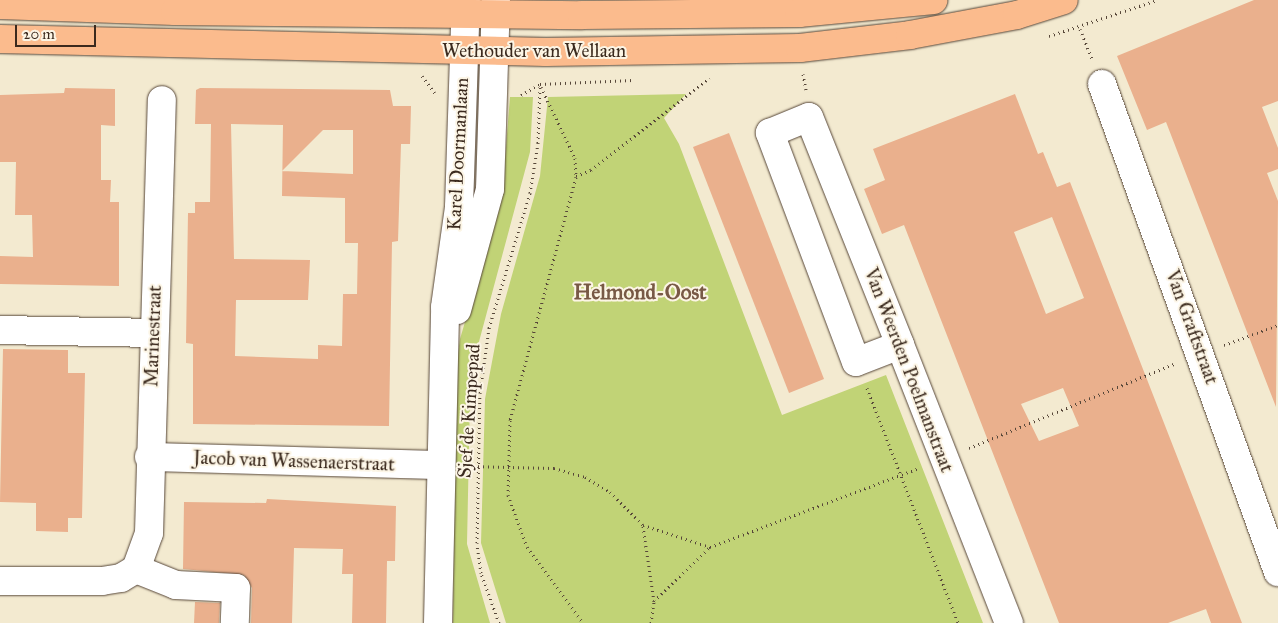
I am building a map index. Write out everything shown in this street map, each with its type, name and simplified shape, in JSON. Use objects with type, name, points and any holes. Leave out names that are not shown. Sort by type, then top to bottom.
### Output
[{"type":"main road","name":"Wethouder van Wellaan","points":[[0,5],[496,7],[798,13],[933,0]]},
{"type":"main road","name":"Wethouder van Wellaan","points":[[0,38],[495,52],[800,48],[920,33],[1017,15],[1064,0]]},
{"type":"street","name":"Karel Doormanlaan","points":[[438,623],[443,355],[459,207],[466,7]]},
{"type":"street","name":"Karel Doormanlaan","points":[[443,355],[490,189],[496,7]]},
{"type":"street","name":"Van Graftstraat","points":[[1102,84],[1202,353],[1278,572]]},
{"type":"street","name":"Marinestraat","points":[[136,569],[149,533],[149,457],[162,100]]},
{"type":"street","name":"Van Weerden Poelmanstraat","points":[[856,362],[770,133],[809,117],[1010,623]]},
{"type":"street","points":[[0,330],[153,333]]},
{"type":"street","points":[[856,362],[900,345]]},
{"type":"street","name":"Jacob van Wassenaerstraat","points":[[149,457],[440,466]]},
{"type":"street","points":[[0,581],[102,582],[121,578],[136,569],[176,585],[236,588],[235,623]]},
{"type":"path","points":[[1080,29],[1102,84]]},
{"type":"path","points":[[583,623],[527,547],[512,512],[507,469],[510,420],[576,176],[591,170],[710,77]]},
{"type":"path","name":"Sjef de Kimpepad","points":[[499,623],[478,550],[477,466],[480,393],[490,328],[530,193],[538,143],[540,84],[575,158],[576,176]]},
{"type":"path","points":[[654,601],[710,547],[944,458],[1278,324]]},
{"type":"path","points":[[856,362],[958,623]]},
{"type":"path","points":[[477,466],[507,469],[554,468],[585,477],[610,492],[643,525],[710,547]]},
{"type":"path","points":[[643,525],[654,601],[651,623]]},
{"type":"green space","points":[[686,94],[664,118],[679,144],[782,415],[886,375],[983,623],[506,623],[481,543],[485,399],[501,314],[540,176],[548,97]]},
{"type":"green space","points":[[510,97],[533,97],[530,152],[473,364],[470,398],[467,544],[490,623],[453,623],[455,373],[460,339],[502,196]]},
{"type":"building","points":[[1254,0],[1278,0],[1278,101],[1262,107],[1278,148],[1278,169],[1267,173],[1278,201],[1276,407],[1166,122],[1147,130],[1117,56]]},
{"type":"building","points":[[65,88],[115,89],[115,126],[101,125],[101,180],[111,180],[110,202],[119,202],[119,286],[0,284],[0,256],[33,257],[32,215],[15,215],[16,162],[0,162],[0,95],[64,93]]},
{"type":"building","points":[[200,88],[390,90],[393,106],[411,106],[410,144],[401,144],[398,241],[392,242],[389,426],[193,424],[193,344],[186,343],[188,213],[195,213],[195,202],[210,202],[211,124],[195,124],[196,90]],"holes":[[[231,124],[283,125],[282,196],[345,198],[345,243],[358,243],[357,294],[343,294],[342,346],[318,345],[318,359],[235,356],[236,300],[308,300],[310,260],[234,259]],[[323,130],[353,130],[353,174],[282,171]]]},
{"type":"building","points":[[1015,94],[1038,154],[1043,152],[1057,187],[1070,182],[1242,623],[1211,623],[1206,609],[1168,623],[1059,623],[904,225],[882,234],[864,189],[885,180],[873,149]],"holes":[[[1052,217],[1084,298],[1046,314],[1014,232]],[[1063,388],[1079,426],[1039,441],[1021,404]]]},
{"type":"building","points":[[729,133],[824,379],[789,393],[693,147]]},
{"type":"building","points":[[3,349],[68,350],[68,373],[85,373],[82,518],[68,518],[68,532],[36,531],[36,503],[0,502]]},
{"type":"building","points":[[267,499],[396,506],[395,561],[387,561],[386,623],[352,623],[353,574],[342,574],[343,549],[294,548],[292,623],[251,623],[252,588],[244,575],[183,569],[184,502],[266,503]]},
{"type":"building","points":[[195,602],[220,603],[219,623],[194,623]]},
{"type":"district","name":"Helmond-Oost","points":[[640,292]]}]
